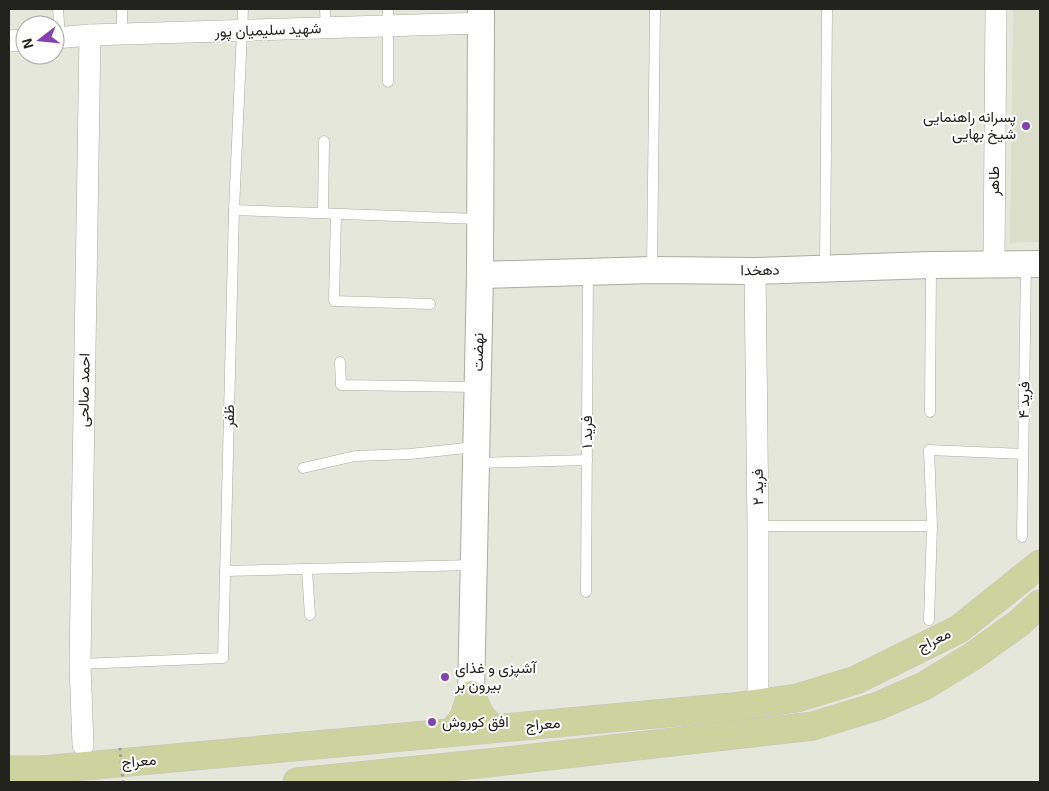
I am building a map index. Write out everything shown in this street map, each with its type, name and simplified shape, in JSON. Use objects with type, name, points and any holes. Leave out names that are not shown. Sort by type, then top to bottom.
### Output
[{"type":"main road","name":"معراج","points":[[9,770],[42,770],[732,707],[797,698],[856,680],[959,629],[1040,564]]},
{"type":"main road","points":[[297,782],[461,770],[813,726],[878,706],[924,686],[973,656],[1019,623],[1040,604]]},
{"type":"main road","points":[[471,695],[480,714],[492,728]]},
{"type":"main road","points":[[454,732],[464,716],[471,695]]},
{"type":"street","name":"طاهر","points":[[994,263],[996,9]]},
{"type":"street","name":"شهید سلیمیان پور","points":[[65,37],[242,30],[325,18],[481,16]]},
{"type":"street","name":"نهضت","points":[[471,695],[480,275],[481,16]]},
{"type":"street","name":"احمد صالحی","points":[[83,745],[80,664],[90,35]]},
{"type":"street","name":"دهخدا","points":[[480,275],[652,270],[755,271],[994,263],[1033,264]]},
{"type":"street","name":"فرید ۲","points":[[755,271],[758,703]]},
{"type":"lane","points":[[122,9],[122,34]]},
{"type":"lane","name":"ظفر","points":[[80,664],[223,658],[234,210],[243,9]]},
{"type":"lane","points":[[652,270],[655,9]]},
{"type":"lane","points":[[825,268],[828,9]]},
{"type":"lane","points":[[387,17],[388,82]]},
{"type":"lane","points":[[323,213],[324,141]]},
{"type":"lane","points":[[234,210],[480,219]]},
{"type":"lane","points":[[336,214],[334,301],[430,304]]},
{"type":"lane","name":"فرید ۴","points":[[1022,536],[1023,454],[1033,264]]},
{"type":"lane","points":[[930,412],[931,265]]},
{"type":"lane","name":"فرید ۱","points":[[586,592],[588,272]]},
{"type":"lane","points":[[340,362],[341,385],[477,387]]},
{"type":"lane","points":[[929,620],[932,526],[929,450],[1023,454]]},
{"type":"lane","points":[[303,468],[355,456],[410,454],[587,460]]},
{"type":"lane","points":[[758,526],[932,526]]},
{"type":"lane","points":[[225,571],[474,565]]},
{"type":"lane","points":[[306,570],[310,615]]},
{"type":"path","points":[[120,748],[123,782]]},
{"type":"shaded area","name":"پسرانه راهنمایی شیخ بهایی","points":[[1013,9],[1040,9],[1040,242],[1010,243]]},
{"type":"place","name":"پسرانه راهنمایی شیخ بهایی","points":[[1026,126]]},
{"type":"place","name":"آشپزی و غذای بیرون بر","points":[[445,677]]},
{"type":"place","name":"افق کوروش","points":[[432,722]]}]
